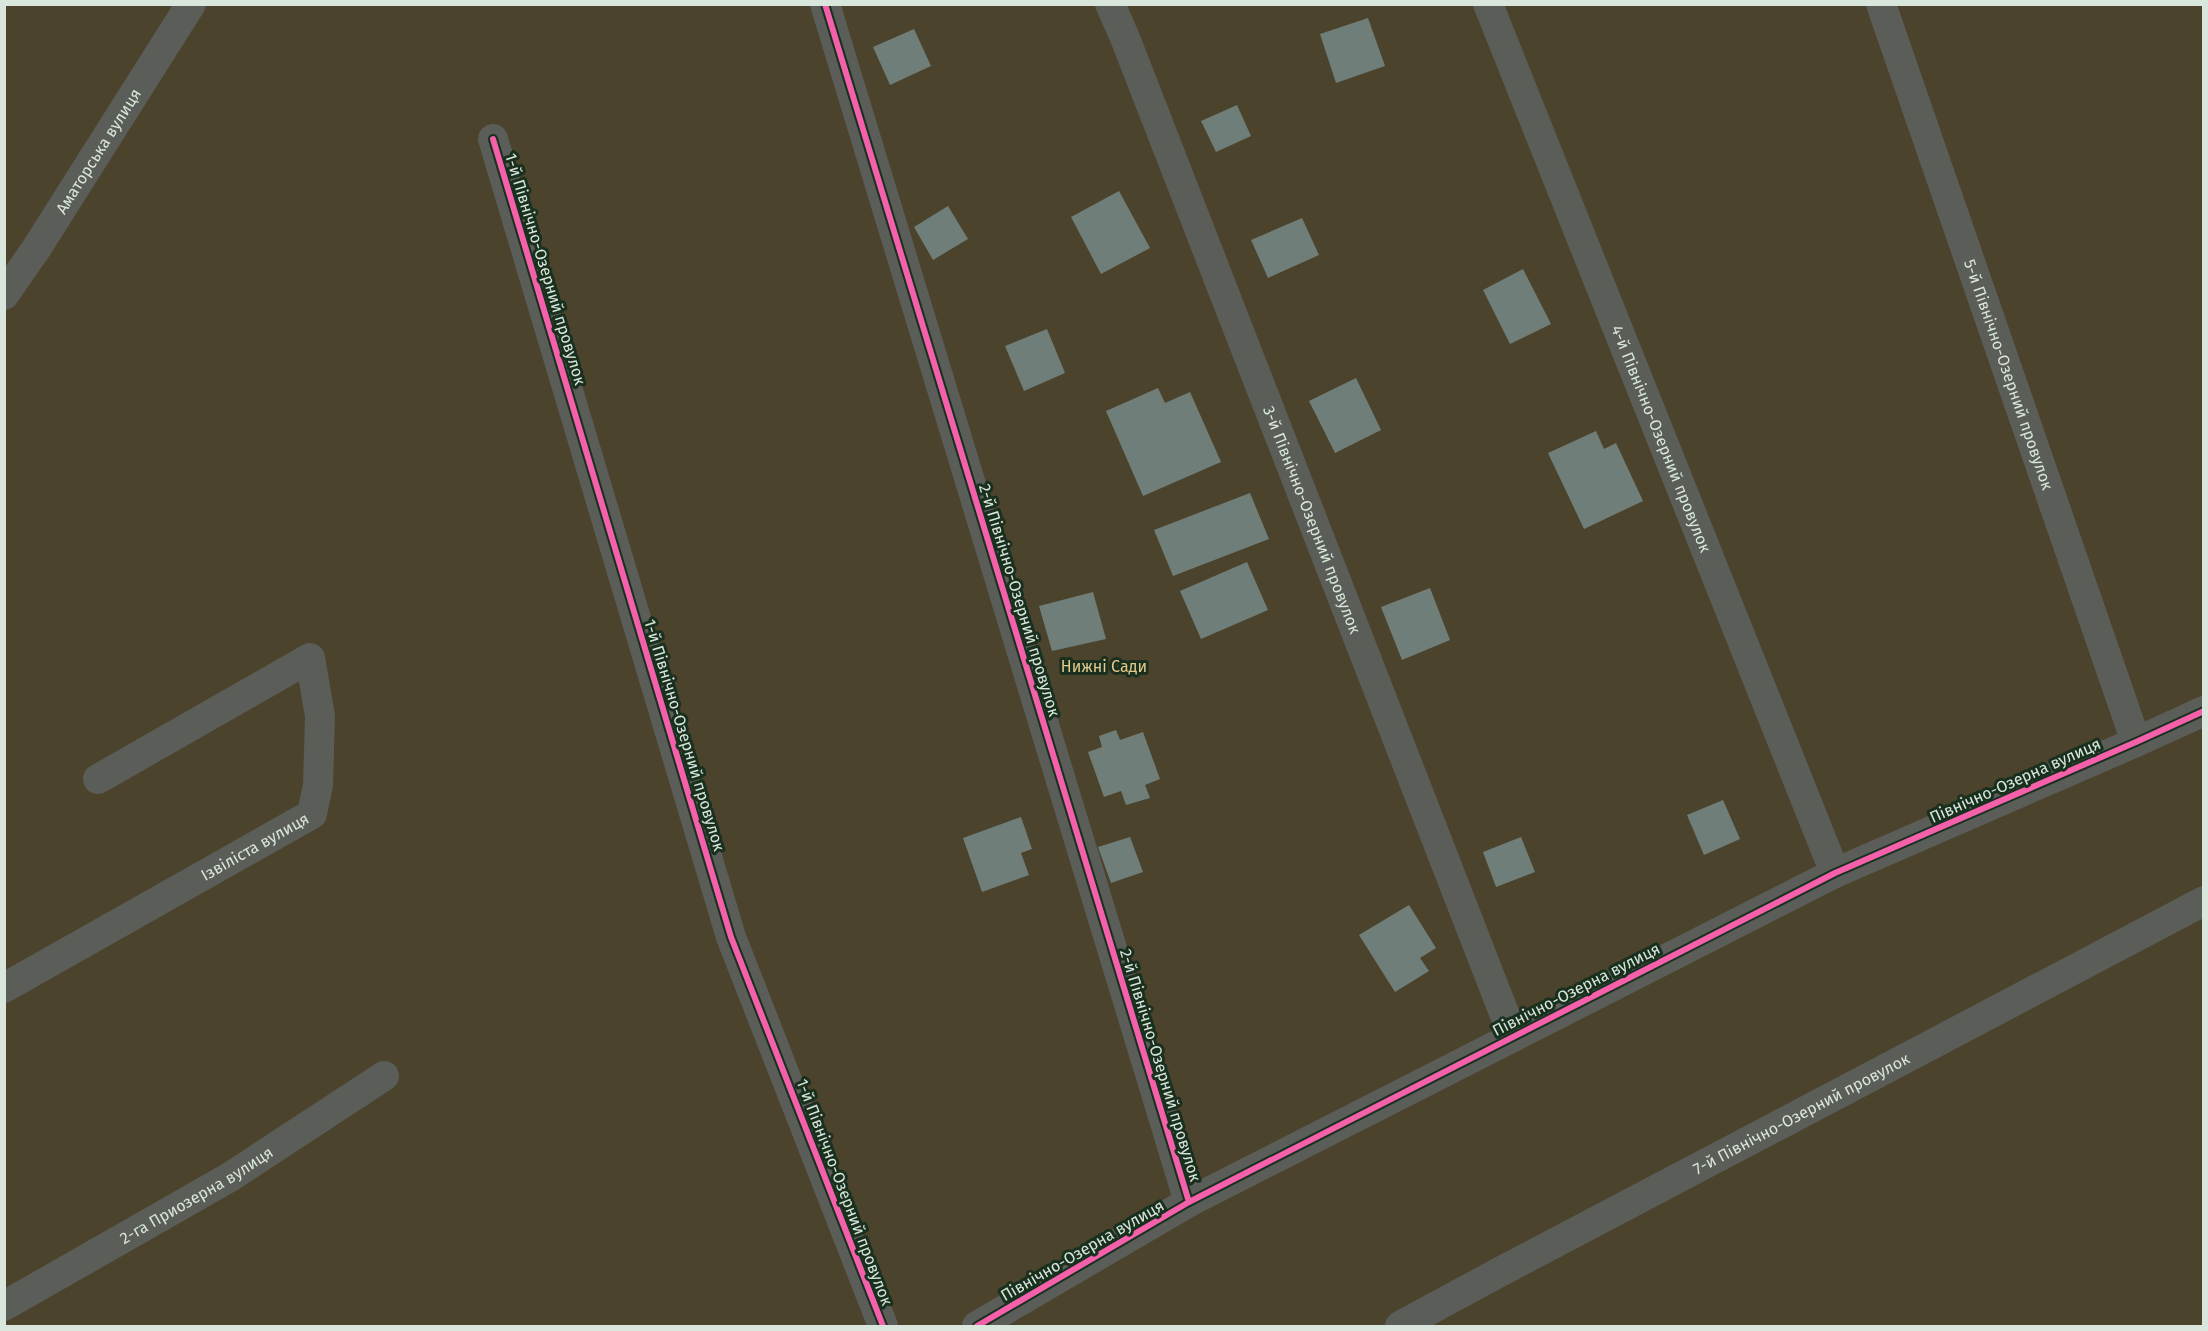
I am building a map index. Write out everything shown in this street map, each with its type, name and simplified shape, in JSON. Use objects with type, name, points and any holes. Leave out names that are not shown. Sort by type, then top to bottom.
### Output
[{"type":"street","name":"Аматорська вулиця","points":[[4,295],[191,4]]},
{"type":"street","name":"2-й Північно-Озерний провулок","points":[[825,4],[1189,1203]]},
{"type":"street","name":"3-й Північно-Озерний провулок","points":[[1110,4],[1513,1036]]},
{"type":"street","name":"4-й Північно-Озерний провулок","points":[[1488,4],[1835,873]]},
{"type":"street","name":"5-й Північно-Озерний провулок","points":[[1881,4],[2136,742]]},
{"type":"street","name":"1-й Північно-Озерний провулок","points":[[493,140],[731,937],[883,1326]]},
{"type":"street","name":"Ізвіліста вулиця","points":[[4,988],[312,814],[318,785],[320,716],[310,658],[98,779]]},
{"type":"street","name":"Північно-Озерна вулиця","points":[[977,1326],[1189,1203],[1835,873],[2204,711]]},
{"type":"street","name":"7-й Північно-Озерний провулок","points":[[1400,1326],[2204,901]]},
{"type":"street","name":"2-га Приозерна вулиця","points":[[4,1306],[230,1177],[384,1076]]},
{"type":"green space","name":"Нижні Сади","points":[[5,5],[2203,5],[2203,1326],[5,1326]]},
{"type":"building","points":[[1368,18],[1385,66],[1336,83],[1320,34]]},
{"type":"building","points":[[914,29],[931,66],[890,85],[873,47]]},
{"type":"building","points":[[1237,105],[1251,136],[1216,152],[1201,121]]},
{"type":"building","points":[[1119,191],[1150,248],[1101,274],[1071,217]]},
{"type":"building","points":[[948,206],[968,239],[933,260],[914,227]]},
{"type":"building","points":[[1302,218],[1319,255],[1268,278],[1251,240]]},
{"type":"building","points":[[1523,269],[1551,324],[1510,344],[1483,290]]},
{"type":"building","points":[[1047,329],[1065,373],[1024,391],[1005,346]]},
{"type":"building","points":[[1356,378],[1381,430],[1335,453],[1309,401]]},
{"type":"building","points":[[1158,388],[1165,403],[1190,392],[1221,462],[1143,496],[1106,411]]},
{"type":"building","points":[[1596,431],[1604,449],[1616,443],[1643,501],[1584,529],[1548,453]]},
{"type":"building","points":[[1250,493],[1269,539],[1173,576],[1154,530]]},
{"type":"building","points":[[1247,562],[1268,610],[1201,639],[1180,591]]},
{"type":"building","points":[[1430,588],[1450,640],[1402,660],[1381,607]]},
{"type":"building","points":[[1093,592],[1106,639],[1052,651],[1039,606]]},
{"type":"building","points":[[1116,730],[1120,740],[1143,732],[1160,779],[1145,785],[1150,798],[1126,805],[1121,791],[1104,797],[1088,752],[1102,747],[1099,736]]},
{"type":"building","points":[[1723,800],[1740,839],[1704,855],[1687,815]]},
{"type":"building","points":[[1021,817],[1032,849],[1021,853],[1029,875],[982,892],[963,838]]},
{"type":"building","points":[[1130,837],[1143,872],[1111,883],[1098,847]]},
{"type":"building","points":[[1521,837],[1535,872],[1496,887],[1483,852]]},
{"type":"building","points":[[1409,905],[1436,948],[1420,958],[1429,971],[1395,992],[1359,935]]},
{"type":"cycle path","points":[[825,4],[1189,1202]]},
{"type":"cycle path","points":[[493,139],[731,937],[883,1326]]},
{"type":"cycle path","points":[[977,1326],[1189,1202],[1835,873],[2204,711]]}]
